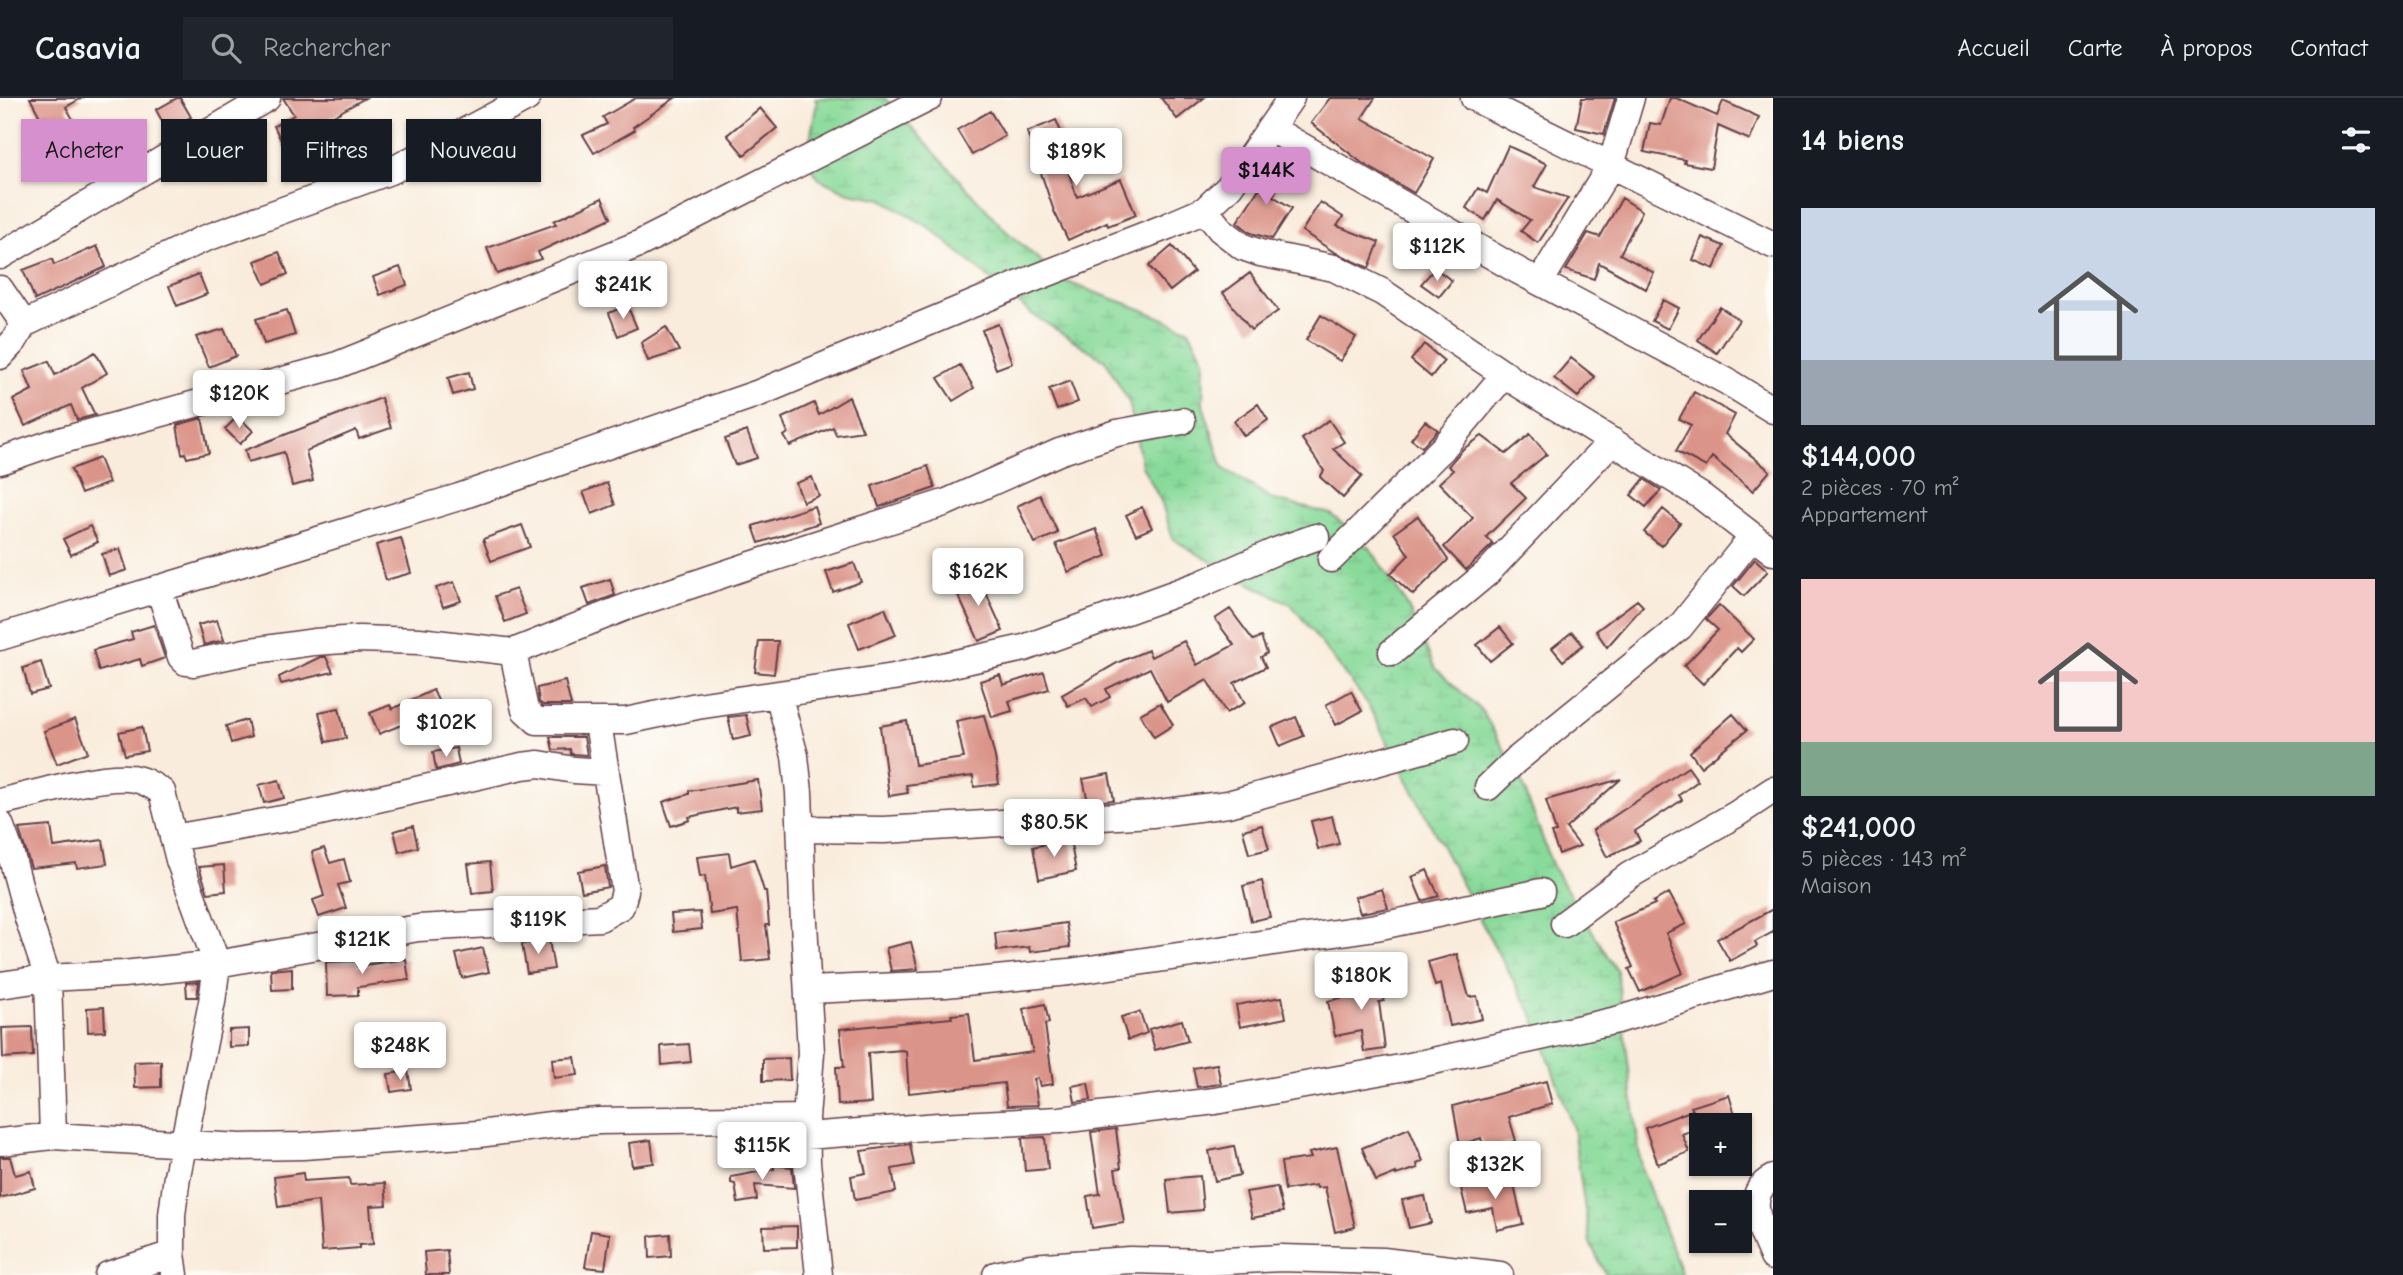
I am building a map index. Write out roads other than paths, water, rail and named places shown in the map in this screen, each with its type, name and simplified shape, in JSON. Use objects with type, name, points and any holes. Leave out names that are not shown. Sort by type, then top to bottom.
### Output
[{"type":"street","points":[[0,256],[267,98]]},
{"type":"street","points":[[0,356],[14,341],[24,324],[201,240],[393,170],[527,98]]},
{"type":"street","points":[[0,461],[52,443],[335,366],[639,244],[929,98]]},
{"type":"street","points":[[0,637],[459,498],[759,393],[1205,210],[1230,186],[1291,98]]},
{"type":"street","points":[[1474,98],[1773,245]]},
{"type":"street","points":[[1540,282],[1611,165],[1631,98]]},
{"type":"street","points":[[1270,128],[1540,282],[1728,382],[1773,410]]},
{"type":"street","points":[[1205,210],[1220,229],[1243,247],[1334,268],[1382,292],[1504,374],[1701,496],[1763,544],[1680,628],[1515,761],[1488,787]]},
{"type":"street","points":[[0,289],[24,324]]},
{"type":"street","points":[[1331,559],[1443,447],[1504,374]]},
{"type":"street","points":[[159,588],[181,657],[186,662],[314,642],[359,639],[419,641],[513,652],[650,599],[947,502],[1059,452],[1117,433],[1182,421]]},
{"type":"street","points":[[1392,652],[1487,573],[1612,441]]},
{"type":"street","points":[[513,652],[523,703],[537,721],[626,721],[698,706],[894,677],[1024,648],[1201,584],[1276,551],[1316,537]]},
{"type":"street","points":[[778,694],[795,756],[801,829],[811,1053],[806,1127],[819,1275]]},
{"type":"street","points":[[0,985],[48,978],[123,974],[216,964],[418,928],[600,918],[621,906],[625,891],[598,723]]},
{"type":"street","points":[[801,829],[884,830],[1152,814],[1228,804],[1455,741]]},
{"type":"street","points":[[173,838],[311,814],[522,766],[539,764],[606,772]]},
{"type":"street","points":[[0,802],[87,782],[128,778],[148,783],[162,792],[194,905],[209,938],[216,964],[212,1002],[172,1215],[174,1264],[108,1275]]},
{"type":"street","points":[[1564,924],[1630,875],[1773,790]]},
{"type":"street","points":[[0,824],[48,978],[53,1136]]},
{"type":"street","points":[[809,990],[945,984],[1069,972],[1376,927],[1541,892]]},
{"type":"street","points":[[0,1142],[53,1136],[240,1147],[303,1146],[478,1134],[599,1121],[806,1127],[939,1126],[1060,1120],[1215,1101],[1406,1067],[1617,1020],[1773,973]]},
{"type":"street","points":[[1773,1178],[1764,1182],[1755,1195],[1754,1209],[1773,1257]]},
{"type":"street","points":[[996,1275],[1031,1267],[1130,1260],[1208,1262],[1281,1258],[1500,1275]]}]
